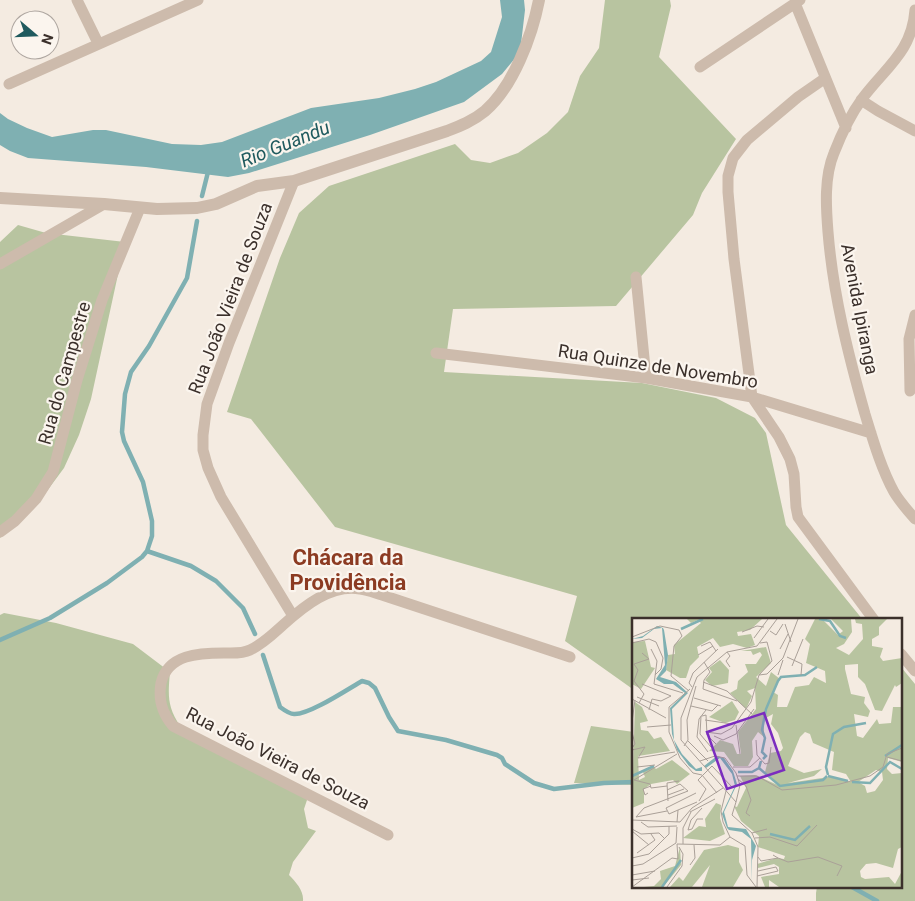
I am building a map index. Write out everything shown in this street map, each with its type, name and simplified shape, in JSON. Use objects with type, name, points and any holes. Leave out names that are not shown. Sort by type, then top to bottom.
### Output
[{"type":"street","points":[[78,0],[98,43]]},
{"type":"street","points":[[0,198],[157,209],[198,208],[216,204],[257,186],[294,180],[447,131],[467,123],[485,111],[499,96],[510,80],[526,46],[539,0]]},
{"type":"street","points":[[10,84],[193,1]]},
{"type":"street","points":[[700,67],[798,1],[824,79],[846,128]]},
{"type":"street","name":"Avenida Ipiranga","points":[[915,10],[912,31],[905,48],[861,100],[833,154],[828,180],[826,211],[838,306],[851,366],[885,472],[895,492],[915,519]]},
{"type":"street","points":[[824,79],[798,97],[746,140],[733,158],[728,176],[728,192],[734,259],[752,397],[779,437],[790,459],[794,474],[798,517],[873,618]]},
{"type":"street","points":[[861,100],[915,131]]},
{"type":"street","name":"Rua João Vieira de Souza","points":[[293,616],[222,497],[208,468],[203,450],[203,435],[210,395],[294,180]]},
{"type":"street","points":[[0,264],[104,204]]},
{"type":"street","name":"Rua do Campestre","points":[[0,532],[15,521],[36,499],[53,472],[77,380],[102,300],[140,208]]},
{"type":"street","points":[[636,277],[646,378]]},
{"type":"street","points":[[910,391],[909,339],[915,314]]},
{"type":"street","name":"Rua Quinze de Novembro","points":[[436,353],[646,378],[752,397],[871,433]]},
{"type":"street","name":"Rua João Vieira de Souza","points":[[388,835],[173,726],[165,716],[160,704],[162,680],[170,667],[179,658],[194,654],[249,651],[268,639],[293,616],[332,590],[346,588],[360,589],[570,657]]},
{"type":"street","points":[[902,655],[915,671]]},
{"type":"green space","points":[[605,0],[670,0],[671,6],[659,57],[736,139],[702,193],[693,215],[616,306],[453,309],[444,372],[642,383],[716,398],[755,418],[766,433],[786,525],[861,618],[632,618],[632,689],[565,641],[577,596],[335,527],[251,419],[227,412],[280,258],[299,213],[329,186],[455,144],[471,160],[490,163],[518,153],[547,133],[568,112],[580,76],[599,48]]},
{"type":"green space","points":[[18,225],[46,233],[125,242],[91,399],[79,435],[64,468],[38,503],[0,538],[0,242]]},
{"type":"green space","points":[[4,613],[56,623],[133,644],[170,672],[169,700],[180,726],[310,791],[304,809],[308,828],[316,831],[293,862],[289,875],[301,890],[303,901],[0,901],[0,615]]},
{"type":"green space","points":[[902,668],[915,684],[915,901],[816,901],[817,888],[902,888]]},
{"type":"green space","points":[[591,726],[632,732],[632,785],[574,783]]},
{"type":"water","name":"Rio Guandu","points":[[500,0],[524,0],[525,10],[521,44],[516,57],[502,74],[464,102],[370,135],[249,173],[228,177],[146,167],[28,158],[0,145],[0,113],[27,128],[52,137],[93,130],[106,130],[172,144],[201,145],[222,142],[311,108],[379,98],[415,89],[436,82],[481,61],[491,52],[502,17]]},
{"type":"waterway","points":[[202,196],[208,172]]},
{"type":"waterway","points":[[0,640],[50,618],[107,583],[142,557],[147,551],[152,536],[152,521],[143,482],[124,441],[122,432],[125,394],[131,372],[149,346],[187,278],[197,221]]},
{"type":"waterway","points":[[147,551],[191,566],[216,581],[243,608],[255,634]]},
{"type":"waterway","points":[[263,655],[280,707],[287,712],[294,714],[309,710],[362,681],[369,683],[375,688],[398,731],[446,740],[497,755],[502,758],[505,764],[534,783],[554,789],[604,783],[632,782]]},
{"type":"waterway","points":[[854,888],[877,901]]},
{"type":"district","name":"Chácara da Providência","points":[[348,570]]}]
